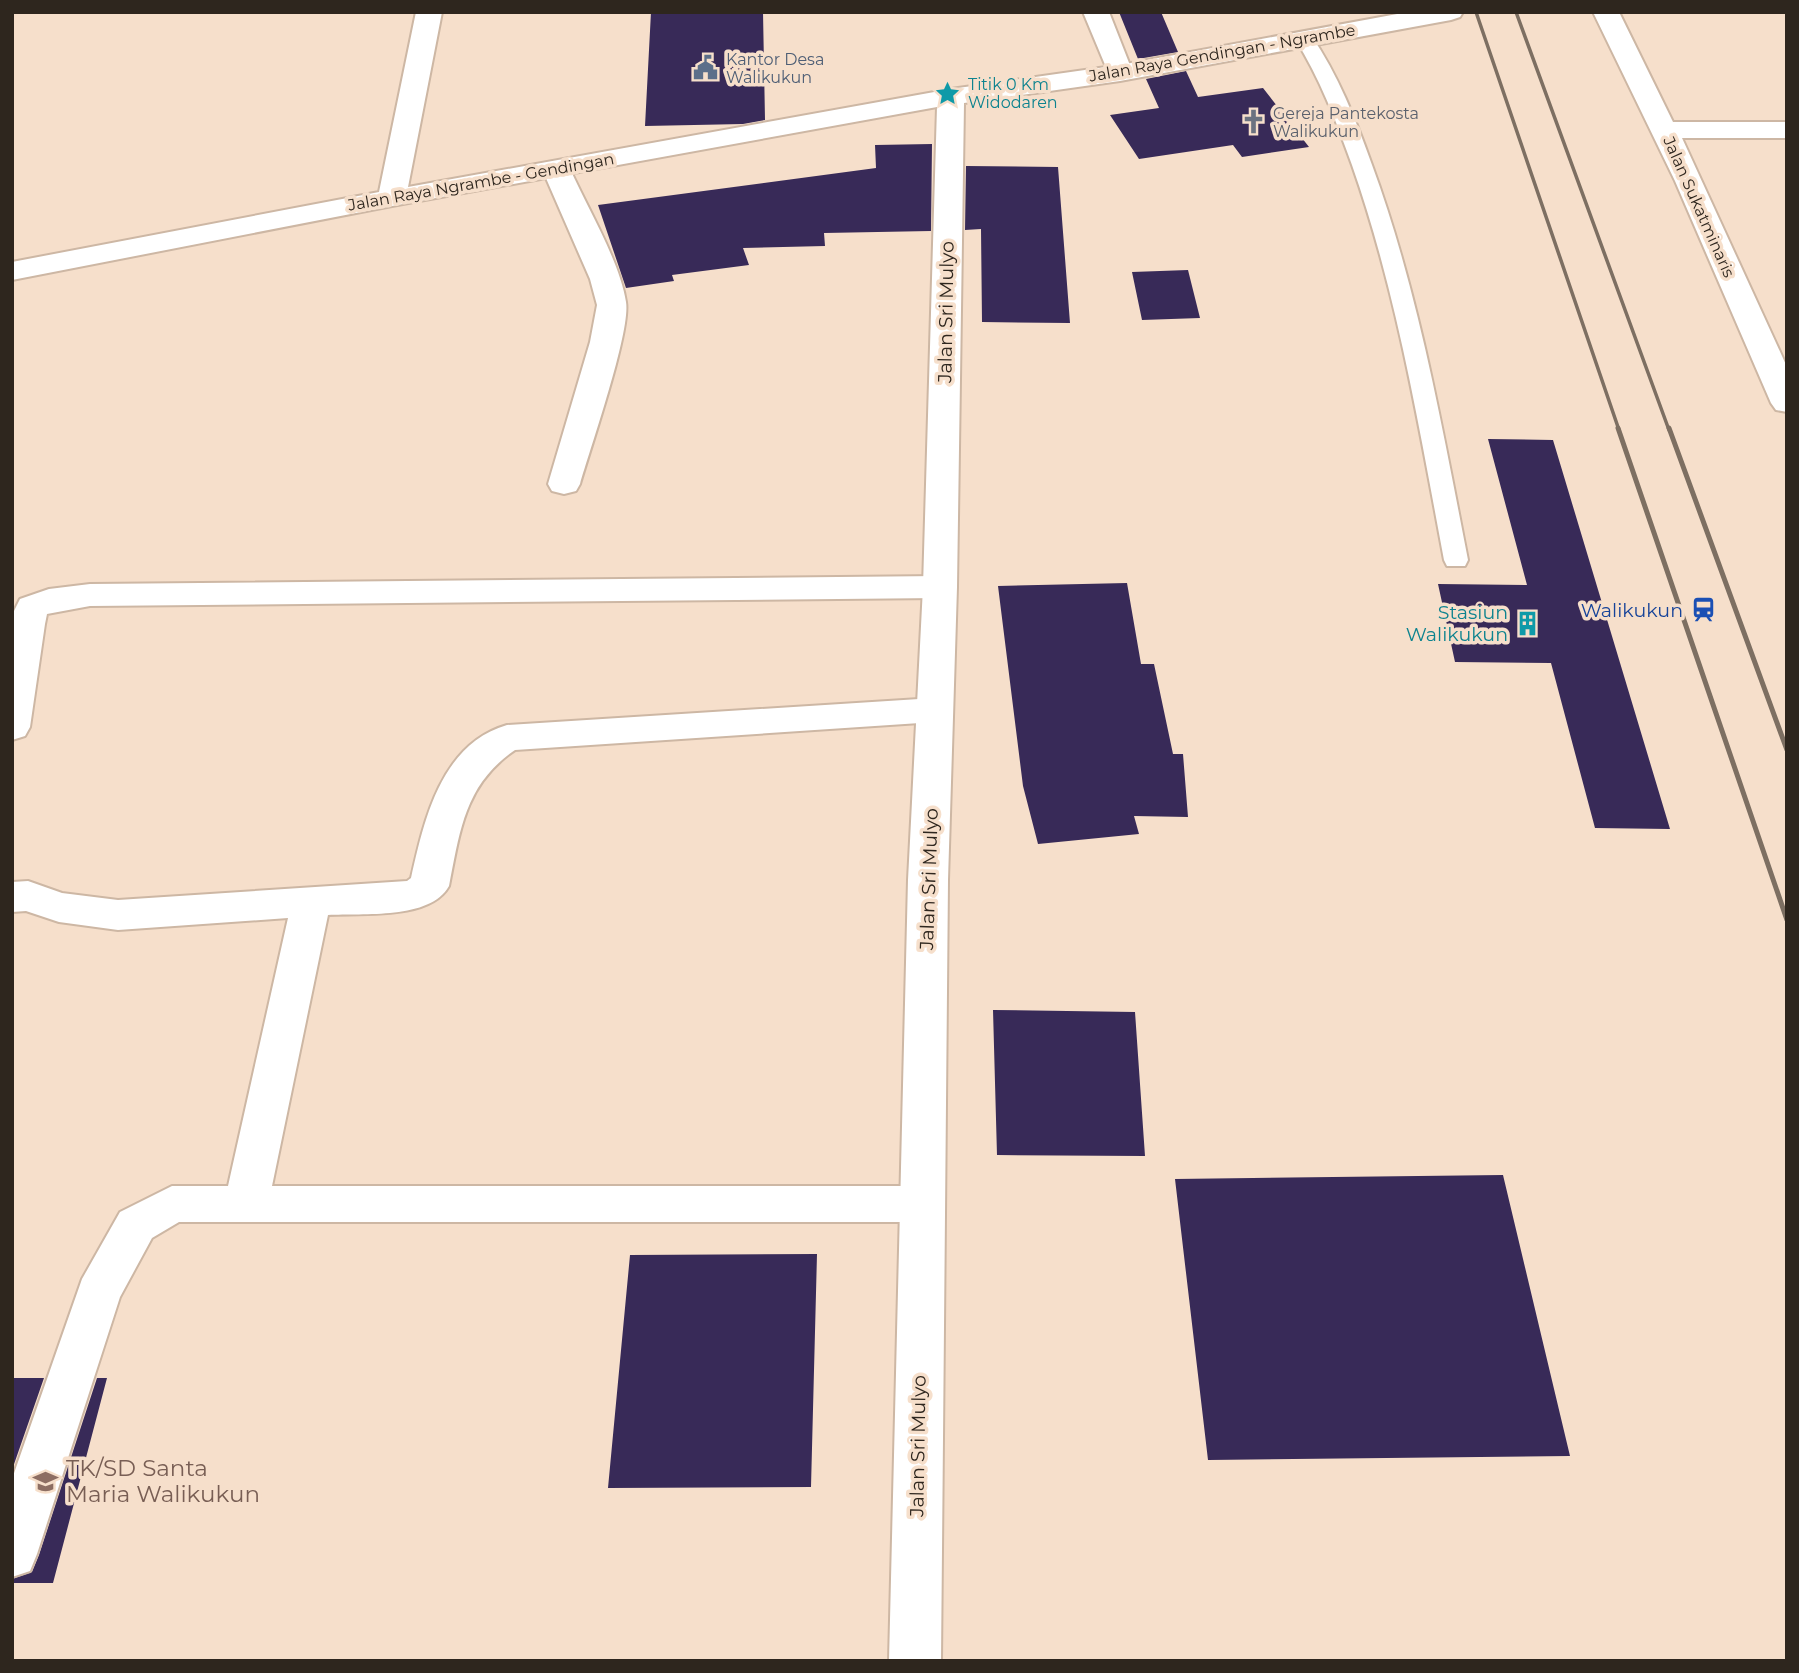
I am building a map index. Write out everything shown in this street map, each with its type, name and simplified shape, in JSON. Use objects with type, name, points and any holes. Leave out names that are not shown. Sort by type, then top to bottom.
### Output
[{"type":"street","points":[[392,198],[429,12]]},
{"type":"street","points":[[1096,12],[1121,73]]},
{"type":"street","name":"Jalan Sukatminaris","points":[[1606,12],[1665,131],[1787,403]]},
{"type":"street","name":"Jalan Raya Gendingan - Ngrambe","points":[[951,97],[1121,73],[1437,13]]},
{"type":"street","name":"Jalan Raya Ngrambe - Gendingan","points":[[12,271],[392,198],[951,97]]},
{"type":"street","name":"Jalan Sri Mulyo","points":[[915,1661],[922,1204],[951,97]]},
{"type":"street","points":[[1665,131],[1787,130]]},
{"type":"street","points":[[556,169],[605,279],[612,305],[605,342],[564,484]]},
{"type":"street","points":[[12,727],[27,624],[32,607],[49,600],[90,595],[940,587]]},
{"type":"street","points":[[12,897],[28,896],[59,907],[118,915],[415,895],[429,886],[450,802],[468,767],[486,749],[506,737],[935,710]]},
{"type":"street","points":[[246,1204],[311,903]]},
{"type":"street","points":[[12,1554],[98,1293],[136,1225],[172,1204],[922,1204]]},
{"type":"lane","points":[[1304,39],[1325,69],[1377,202],[1413,347],[1457,559]]},
{"type":"building","name":"Kantor Desa Walikukun","points":[[651,12],[763,12],[765,120],[743,124],[645,126]]},
{"type":"building","points":[[1119,12],[1161,12],[1178,52],[1138,59]]},
{"type":"building","points":[[1186,71],[1198,97],[1263,88],[1309,147],[1242,157],[1233,145],[1139,159],[1110,115],[1159,108],[1146,79]]},
{"type":"building","points":[[932,144],[931,231],[824,233],[825,246],[743,248],[749,265],[672,275],[674,281],[626,288],[598,205],[876,168],[875,145]]},
{"type":"building","points":[[966,166],[1058,167],[1070,323],[982,322],[981,229],[965,230]]},
{"type":"building","points":[[1188,270],[1200,318],[1142,320],[1132,272]]},
{"type":"building","name":"Stasiun Walikukun","points":[[1488,439],[1553,440],[1670,829],[1595,828],[1551,663],[1455,662],[1438,584],[1527,585]]},
{"type":"building","points":[[1127,583],[1141,664],[1154,664],[1173,754],[1183,754],[1188,817],[1134,816],[1139,834],[1038,844],[1023,786],[998,586]]},
{"type":"building","points":[[993,1010],[1135,1012],[1145,1156],[997,1155]]},
{"type":"building","points":[[1503,1175],[1570,1456],[1208,1460],[1175,1179]]},
{"type":"building","points":[[817,1254],[811,1487],[608,1488],[630,1255]]},
{"type":"building","points":[[12,1378],[44,1378],[12,1470]]},
{"type":"building","points":[[97,1378],[107,1378],[53,1583],[12,1583],[12,1579],[32,1572]]},
{"type":"railway","points":[[1476,12],[1619,430]]},
{"type":"railway","points":[[1516,12],[1669,430]]},
{"type":"railway","points":[[1618,428],[1787,920]]},
{"type":"railway","points":[[1669,428],[1787,750]]},
{"type":"place","name":"Kantor Desa Walikukun","points":[[706,68]]},
{"type":"place","name":"Titik 0 Km Widodaren","points":[[948,93]]},
{"type":"place","name":"Gereja Pantekosta Walikukun","points":[[1253,122]]},
{"type":"place","name":"Walikukun","points":[[1703,610]]},
{"type":"place","name":"Stasiun Walikukun","points":[[1528,623]]},
{"type":"place","name":"TK/SD Santa Maria Walikukun","points":[[46,1481]]}]
